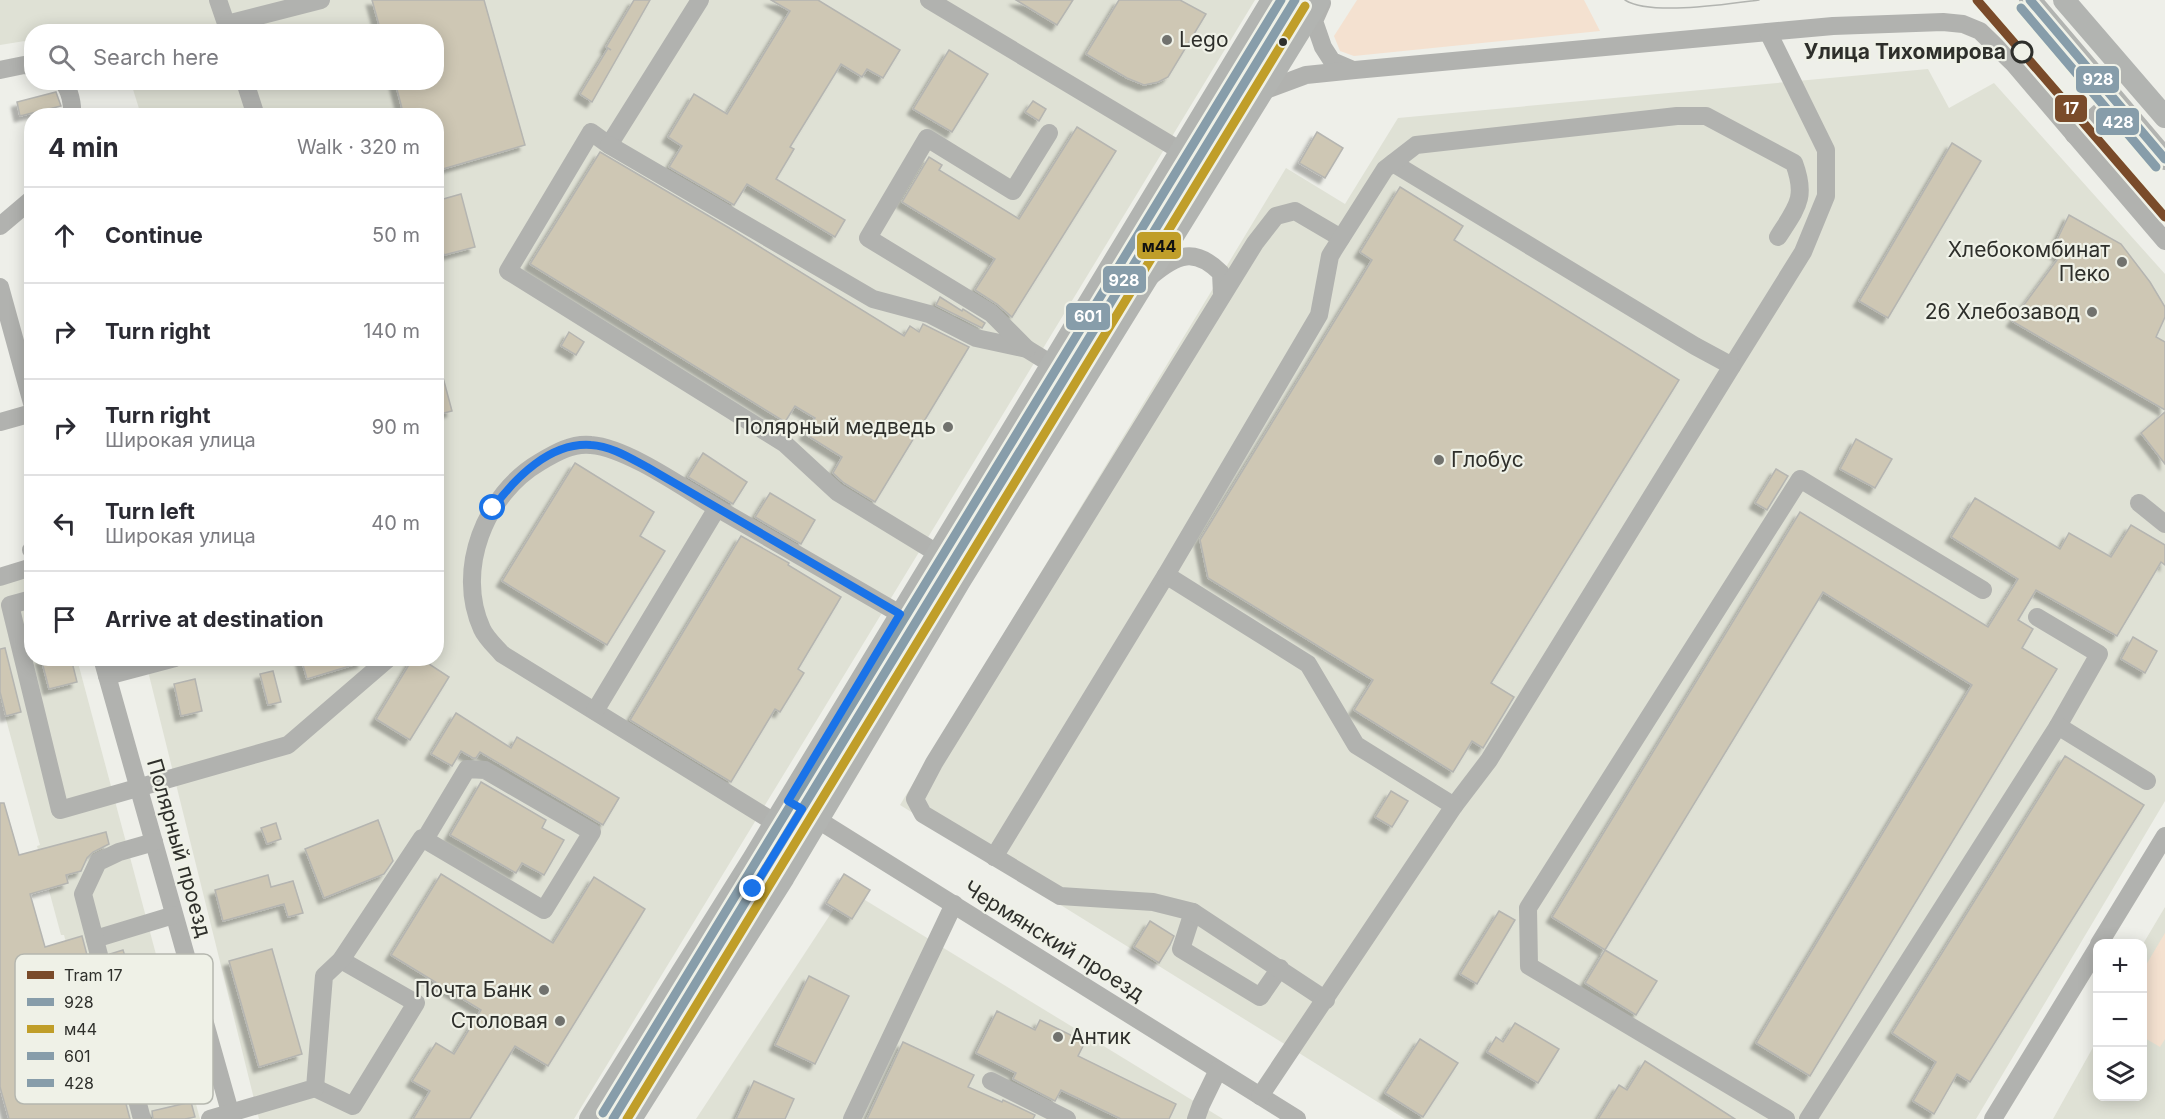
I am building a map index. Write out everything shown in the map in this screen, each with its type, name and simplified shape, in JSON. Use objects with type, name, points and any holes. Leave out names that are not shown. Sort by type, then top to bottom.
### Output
[{"type":"main road","points":[[590,1119],[774,822],[803,810],[947,601],[1147,279],[1197,161],[1272,0]]},
{"type":"main road","points":[[631,1119],[760,913],[803,810],[900,614],[1053,364],[1197,161],[1263,91],[1321,0]]},
{"type":"main road","points":[[2030,0],[2165,159]]},
{"type":"main road","points":[[2064,0],[2165,117]]},
{"type":"main road","points":[[726,900],[753,889],[759,891],[763,899],[760,913]]},
{"type":"street","points":[[218,0],[227,24]]},
{"type":"street","points":[[241,24],[321,0]]},
{"type":"street","points":[[609,145],[700,0]]},
{"type":"street","points":[[929,0],[1197,161]]},
{"type":"street","points":[[613,1119],[1295,0]]},
{"type":"street","points":[[1321,0],[1314,21],[1323,47],[1332,61],[1355,70]]},
{"type":"street","points":[[1263,91],[1306,75],[1355,70],[1833,26],[1943,22],[1963,24],[1980,31],[2013,63],[2165,242]]},
{"type":"street","points":[[1260,1096],[1454,806],[1489,760],[1803,252],[1826,196],[1826,150],[1767,32]]},
{"type":"street","points":[[0,70],[24,64]]},
{"type":"street","points":[[67,90],[73,108]]},
{"type":"street","points":[[248,90],[253,108]]},
{"type":"street","points":[[2074,135],[2114,99]]},
{"type":"street","points":[[994,856],[1166,575],[1319,315],[1330,256],[1385,169],[1416,145],[1659,117],[1706,116],[1794,163],[1800,180],[1799,203],[1778,237]]},
{"type":"street","points":[[937,553],[837,492],[784,443],[508,271],[591,132],[609,145],[873,299],[928,314],[975,338],[1027,349]]},
{"type":"street","points":[[1048,133],[1013,191],[927,138],[868,238],[991,312],[1027,349],[1053,364]]},
{"type":"street","points":[[1393,163],[1695,346],[1732,366]]},
{"type":"street","points":[[0,226],[24,206]]},
{"type":"street","points":[[1326,1000],[1193,912],[1153,902],[1060,896],[923,814],[915,799],[934,763],[1255,243],[1276,216],[1296,211],[1341,238]]},
{"type":"street","points":[[1147,279],[1180,258],[1196,255],[1210,262],[1221,273],[1222,294]]},
{"type":"street","points":[[0,287],[4,321],[24,380]]},
{"type":"street","points":[[0,422],[24,415]]},
{"type":"street","points":[[774,822],[502,654],[482,631],[474,607],[473,561],[481,531],[493,508],[508,488],[531,467],[561,449],[590,445],[619,452],[900,614]]},
{"type":"street","points":[[1786,1119],[1529,966],[1528,908],[1800,479],[1983,590]]},
{"type":"street","points":[[2139,503],[2165,524]]},
{"type":"street","points":[[595,711],[717,508]]},
{"type":"street","points":[[0,577],[24,570]]},
{"type":"street","points":[[1166,575],[1308,664],[1356,745],[1454,806]]},
{"type":"street","points":[[24,601],[10,605],[24,662]]},
{"type":"street","points":[[1809,1119],[2058,726],[2099,654],[2037,617]]},
{"type":"street","points":[[25,666],[60,810],[288,745],[380,666]]},
{"type":"street","name":"Полярный проезд","points":[[104,666],[185,954]]},
{"type":"street","points":[[107,676],[145,666]]},
{"type":"street","points":[[2058,726],[2147,781]]},
{"type":"street","points":[[315,1088],[324,976],[341,960],[422,838],[425,839],[467,770],[485,770],[592,832],[543,910],[425,839]]},
{"type":"street","name":"Чермянский проезд","points":[[803,810],[1297,1119]]},
{"type":"street","points":[[2102,939],[2165,836]]},
{"type":"street","points":[[98,954],[83,894],[98,862],[118,852],[154,842]]},
{"type":"street","points":[[852,1119],[954,904]]},
{"type":"street","points":[[1193,912],[1181,950],[1260,996],[1280,968]]},
{"type":"street","points":[[94,939],[174,915]]},
{"type":"street","points":[[1993,1119],[2093,953]]},
{"type":"street","points":[[315,1088],[354,1113],[416,1003],[341,960]]},
{"type":"street","name":"Полярный проезд","points":[[213,1053],[231,1116]]},
{"type":"street","points":[[1196,1119],[1200,1105],[1218,1070]]},
{"type":"street","points":[[991,1081],[1068,1119]]},
{"type":"street","points":[[210,1119],[231,1116],[315,1088]]},
{"type":"street","points":[[138,1104],[142,1119]]},
{"type":"shaded area","points":[[0,0],[1255,0],[574,1119],[259,1119],[147,666],[444,666],[444,108],[139,108],[133,90],[444,90],[444,24],[24,24],[24,41],[0,45]]},
{"type":"shaded area","points":[[1357,0],[1584,0],[1600,31],[1354,56],[1340,51],[1334,36]]},
{"type":"shaded area","points":[[1928,69],[1949,108],[1994,83],[2165,274],[2165,801],[1976,1119],[1405,1119],[900,805],[1286,168],[1345,204],[1398,118]]},
{"type":"shaded area","points":[[24,576],[24,666],[79,666],[156,954],[69,954],[64,935],[61,935],[37,846],[40,845],[0,697],[0,582]]},
{"type":"shaded area","points":[[847,889],[1223,1119],[696,1119]]},
{"type":"shaded area","points":[[2165,907],[2165,1119],[2053,1119],[2093,1047],[2093,1101],[2147,1101],[2146,939]]},
{"type":"shaded area","points":[[2165,933],[2165,1039],[2160,1047],[2147,1039],[2147,963]]},
{"type":"shaded area","points":[[109,1104],[196,1104],[200,1119],[113,1119]]},
{"type":"building","points":[[372,0],[484,0],[525,145],[444,169],[444,108],[402,108],[397,90],[444,90],[444,24],[379,24]]},
{"type":"building","points":[[634,0],[650,0],[592,102],[580,94],[608,48],[606,47]]},
{"type":"building","points":[[771,0],[818,0],[900,50],[883,78],[867,69],[862,77],[841,64],[790,147],[794,149],[776,179],[845,220],[835,237],[747,184],[734,205],[669,167],[682,146],[668,137],[694,94],[727,114],[790,11]]},
{"type":"building","points":[[1016,0],[1073,0],[1057,25]]},
{"type":"building","points":[[1119,0],[1180,0],[1206,14],[1168,77],[1144,85],[1127,78],[1086,54]]},
{"type":"building","points":[[949,50],[988,74],[952,132],[913,109]]},
{"type":"building","points":[[56,92],[61,106],[24,108],[24,115],[20,116],[17,102]]},
{"type":"building","points":[[1033,101],[1046,109],[1039,121],[1025,112]]},
{"type":"building","points":[[1077,127],[1116,151],[1012,317],[975,290],[995,259],[902,202],[929,157],[942,165],[939,170],[1019,219]]},
{"type":"building","points":[[1317,132],[1343,148],[1325,178],[1299,163]]},
{"type":"building","points":[[1952,143],[1981,161],[1888,318],[1859,301]]},
{"type":"building","points":[[600,152],[731,229],[904,336],[910,326],[919,332],[923,324],[969,347],[875,502],[844,483],[833,473],[842,457],[805,434],[815,418],[795,406],[785,422],[530,264]]},
{"type":"building","name":"Глобус","points":[[1400,187],[1463,226],[1454,240],[1679,380],[1491,683],[1514,697],[1483,748],[1472,741],[1453,772],[1354,710],[1373,680],[1208,578],[1200,540],[1372,260],[1360,252]]},
{"type":"building","points":[[461,194],[475,247],[444,255],[444,199]]},
{"type":"building","name":"26 Хлебозавод","points":[[2069,215],[2121,244],[2150,282],[2165,307],[2165,317],[2156,337],[2165,342],[2165,410],[2012,321],[2060,256],[2052,250]]},
{"type":"building","points":[[940,297],[985,323],[982,328],[936,305]]},
{"type":"building","points":[[569,332],[584,342],[576,355],[561,346]]},
{"type":"building","points":[[444,381],[452,411],[444,413]]},
{"type":"building","points":[[2165,412],[2165,464],[2141,433]]},
{"type":"building","points":[[1856,439],[1892,459],[1875,488],[1840,469]]},
{"type":"building","points":[[703,453],[747,482],[733,504],[688,477]]},
{"type":"building","points":[[575,463],[654,512],[640,536],[665,551],[607,645],[502,581]]},
{"type":"building","points":[[1776,469],[1788,476],[1767,510],[1755,503]]},
{"type":"building","points":[[770,493],[815,520],[801,544],[755,517]]},
{"type":"building","points":[[1975,498],[2060,549],[2069,533],[2111,557],[2131,525],[2165,545],[2165,565],[2161,562],[2117,636],[2036,590],[2018,620],[2033,629],[2022,648],[2057,669],[1810,1076],[1756,1043],[1972,685],[1823,592],[1605,950],[1552,917],[1800,512],[1988,627],[2018,579],[1951,537]]},
{"type":"building","points":[[741,536],[789,563],[788,565],[841,597],[798,669],[804,673],[780,712],[775,709],[731,782],[630,720]]},
{"type":"building","points":[[2133,637],[2157,651],[2145,673],[2121,659]]},
{"type":"building","points":[[5,648],[21,712],[6,716],[0,692],[0,649]]},
{"type":"building","points":[[43,666],[73,666],[77,682],[49,689]]},
{"type":"building","points":[[303,666],[350,666],[307,679]]},
{"type":"building","points":[[408,666],[432,666],[449,677],[410,740],[376,719]]},
{"type":"building","points":[[273,671],[281,702],[268,705],[260,674]]},
{"type":"building","points":[[195,679],[202,711],[181,716],[174,684]]},
{"type":"building","points":[[456,713],[511,748],[517,737],[619,798],[603,825],[480,752],[476,758],[473,758],[461,751],[452,766],[431,754]]},
{"type":"building","points":[[2065,756],[2144,805],[1970,1082],[1957,1074],[1934,1114],[1913,1101],[1936,1062],[1892,1033]]},
{"type":"building","points":[[481,782],[546,820],[542,828],[564,840],[544,875],[522,863],[516,873],[450,835]]},
{"type":"building","points":[[1391,791],[1408,801],[1392,827],[1375,817]]},
{"type":"building","points":[[0,803],[4,803],[19,855],[106,832],[109,844],[93,852],[87,858],[81,871],[66,875],[68,883],[30,894],[45,947],[82,936],[87,954],[15,954],[15,1104],[126,1104],[130,1119],[9,1119],[0,1087]]},
{"type":"building","points":[[378,820],[393,861],[384,874],[324,898],[305,849]]},
{"type":"building","points":[[276,823],[281,839],[267,844],[261,828]]},
{"type":"building","points":[[441,874],[553,943],[594,877],[645,909],[548,1066],[515,1046],[470,1119],[413,1119],[430,1091],[412,1081],[436,1043],[454,1054],[481,1010],[391,955]]},
{"type":"building","points":[[844,874],[870,890],[852,919],[826,903]]},
{"type":"building","points":[[268,875],[271,887],[293,881],[303,913],[288,917],[284,904],[223,921],[215,890]]},
{"type":"building","points":[[1499,911],[1515,920],[1477,984],[1460,974]]},
{"type":"building","points":[[1150,921],[1174,936],[1159,963],[1134,947]]},
{"type":"building","points":[[272,949],[302,1054],[259,1067],[229,961]]},
{"type":"building","points":[[123,950],[124,954],[110,954]]},
{"type":"building","points":[[1605,950],[1657,981],[1636,1015],[1585,983]]},
{"type":"building","points":[[809,976],[849,996],[815,1064],[775,1045]]},
{"type":"building","points":[[997,1011],[1035,1030],[1040,1020],[1085,1042],[1078,1056],[1176,1104],[1169,1119],[1121,1119],[1061,1090],[1055,1101],[1013,1079],[1016,1073],[976,1053]]},
{"type":"building","points":[[1515,1023],[1559,1049],[1538,1083],[1487,1052],[1496,1037],[1503,1042]]},
{"type":"building","points":[[1420,1039],[1458,1063],[1423,1117],[1385,1093]]},
{"type":"building","points":[[903,1042],[974,1075],[968,1087],[1035,1115],[1033,1119],[867,1119]]},
{"type":"building","points":[[1645,1061],[1735,1119],[1598,1119],[1619,1085],[1627,1090]]},
{"type":"building","points":[[754,1081],[794,1099],[785,1119],[736,1119]]},
{"type":"building","points":[[192,1104],[195,1117],[153,1119],[152,1111]]},
{"type":"tram line","points":[[1625,0],[1637,5],[1670,8],[1759,0]]},
{"type":"tram line","name":"17","points":[[1977,0],[2165,217]]},
{"type":"transit line","name":"601","points":[[603,1113],[1281,0]]},
{"type":"transit line","name":"928","points":[[613,1119],[1295,0]]},
{"type":"transit line","name":"928","points":[[2030,0],[2165,159]]},
{"type":"transit line","name":"м44","points":[[627,1119],[1305,6]]},
{"type":"transit line","name":"428","points":[[2021,8],[2156,167]]},
{"type":"place","name":"Lego","points":[[1167,40]]},
{"type":"place","name":"Улица Тихомирова","points":[[2022,52]]},
{"type":"place","name":"Хлебокомбинат Пеко","points":[[2122,262]]},
{"type":"place","name":"26 Хлебозавод","points":[[2092,312]]},
{"type":"place","name":"Полярный медведь","points":[[948,427]]},
{"type":"place","name":"Глобус","points":[[1439,460]]},
{"type":"place","name":"Почта Банк","points":[[544,990]]},
{"type":"place","name":"Столовая","points":[[560,1021]]},
{"type":"place","name":"Антик","points":[[1058,1037]]},
{"type":"route","points":[[493,508],[508,488],[531,467],[561,449],[590,445],[619,452],[900,614],[788,801],[802,809],[753,889]]}]
